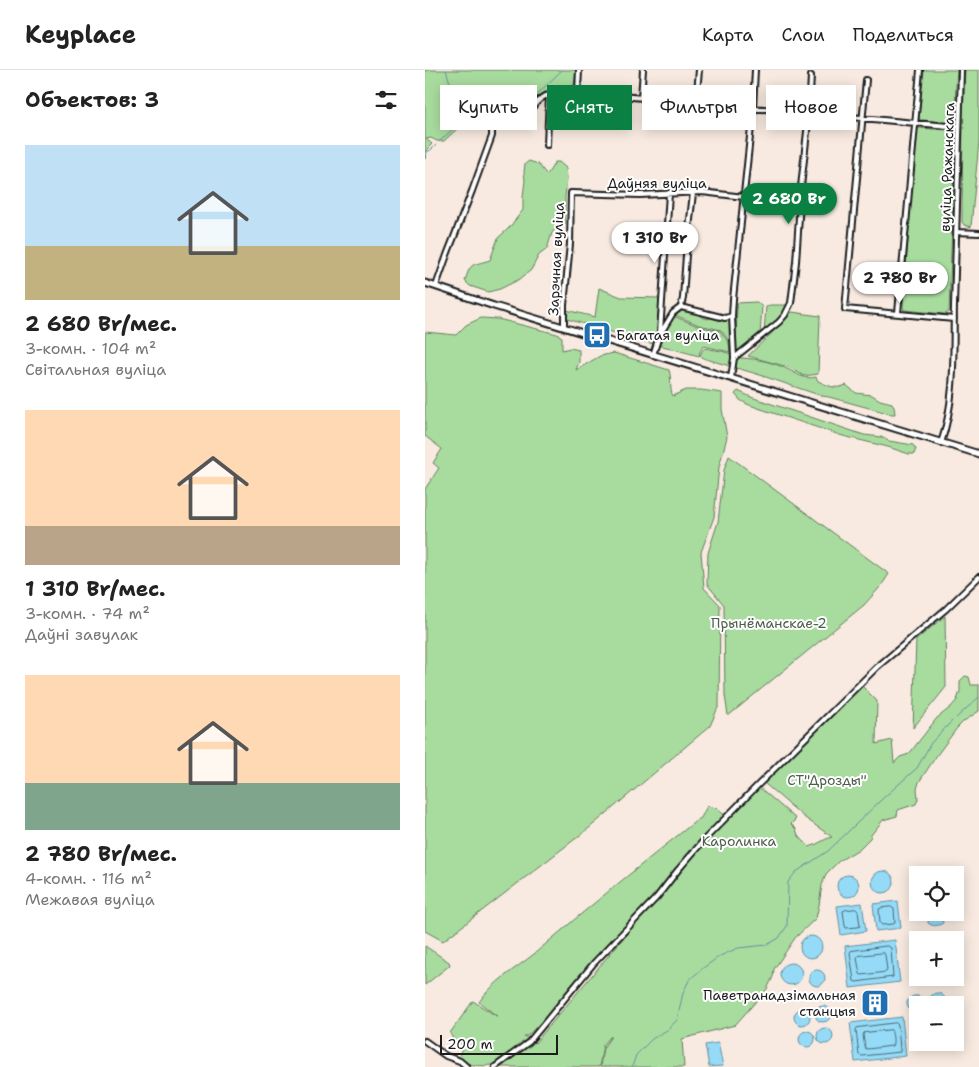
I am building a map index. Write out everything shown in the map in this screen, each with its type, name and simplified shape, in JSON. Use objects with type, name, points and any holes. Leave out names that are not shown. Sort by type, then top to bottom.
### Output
[{"type":"main road","points":[[425,283],[438,282],[564,327],[979,454]]},
{"type":"street","points":[[578,85],[579,70]]},
{"type":"street","points":[[632,97],[641,98],[643,70]]},
{"type":"street","points":[[698,85],[699,70]]},
{"type":"street","points":[[754,85],[755,70]]},
{"type":"street","points":[[898,313],[920,70]]},
{"type":"street","name":"вуліца Ражанскага","points":[[941,442],[947,425],[952,377],[961,70]]},
{"type":"street","points":[[811,76],[811,85]]},
{"type":"street","points":[[866,80],[845,309],[954,319]]},
{"type":"street","points":[[438,282],[492,136],[492,128],[502,122],[517,121],[525,117],[537,102],[547,96]]},
{"type":"street","points":[[856,117],[959,127]]},
{"type":"street","points":[[547,145],[548,130]]},
{"type":"street","points":[[731,378],[734,358],[732,316],[751,130]]},
{"type":"street","points":[[734,358],[779,322],[791,303],[807,130]]},
{"type":"street","name":"Даўняя вуліца","points":[[571,193],[669,194],[702,192],[744,197]]},
{"type":"street","name":"Зарэчная вуліца","points":[[564,327],[564,305],[570,244],[571,193]]},
{"type":"street","points":[[659,336],[673,313],[681,307],[693,193]]},
{"type":"street","points":[[653,355],[659,336],[669,194]]},
{"type":"street","points":[[956,232],[979,233]]},
{"type":"street","points":[[681,307],[725,318],[732,316]]},
{"type":"street","points":[[495,1067],[529,1042],[594,963],[657,897],[704,840],[759,784],[877,666],[947,609],[979,577]]},
{"type":"street","points":[[425,1041],[446,1056],[460,1061],[467,1067]]},
{"type":"green space","points":[[425,70],[576,70],[574,85],[547,85],[547,91],[537,99],[537,85],[440,85],[440,130],[456,130],[444,141],[437,141],[431,138],[426,139],[432,144],[427,149],[425,159]]},
{"type":"green space","points":[[924,70],[957,70],[954,119],[951,123],[920,120]]},
{"type":"green space","points":[[965,70],[979,70],[979,141],[971,227],[964,225],[962,222]]},
{"type":"green space","points":[[919,128],[949,130],[955,135],[949,312],[945,314],[904,310],[903,307],[916,130]]},
{"type":"green space","points":[[529,161],[538,164],[547,175],[555,162],[559,162],[566,168],[565,225],[560,224],[552,233],[547,249],[539,255],[531,270],[520,279],[500,289],[488,292],[470,286],[465,281],[471,267],[490,260],[498,238],[509,228],[523,210],[524,172],[525,164]]},
{"type":"green space","points":[[599,288],[621,297],[659,298],[657,336],[653,344],[567,319],[566,310],[595,317]]},
{"type":"green space","points":[[757,302],[762,307],[760,335],[740,352],[737,351],[737,303]]},
{"type":"green space","points":[[770,305],[788,305],[783,314],[764,332],[766,307]]},
{"type":"green space","points":[[682,309],[697,313],[701,317],[708,319],[712,317],[731,321],[732,345],[721,330],[699,325],[675,315]]},
{"type":"green space","points":[[792,312],[820,316],[818,374],[804,376],[788,367],[748,356]]},
{"type":"green space","points":[[673,316],[698,326],[720,331],[729,343],[730,352],[704,346],[699,356],[659,345]]},
{"type":"green space","points":[[481,318],[498,319],[557,334],[562,337],[562,350],[570,348],[579,350],[579,362],[576,370],[600,356],[614,353],[669,370],[673,396],[686,390],[722,393],[722,409],[727,437],[719,467],[714,517],[701,552],[704,588],[720,605],[719,705],[710,726],[588,829],[443,941],[425,931],[425,489],[439,468],[433,463],[442,449],[425,436],[425,332],[456,335],[466,325]]},
{"type":"green space","points":[[705,348],[725,352],[740,358],[771,363],[804,377],[816,377],[818,381],[832,387],[846,385],[856,393],[872,395],[880,400],[892,403],[895,414],[822,396],[706,359],[700,356]]},
{"type":"green space","points":[[738,391],[864,435],[913,445],[916,449],[914,454],[909,454],[843,436],[747,404],[735,394]]},
{"type":"green space","name":"Прынёманскае-2","points":[[729,456],[889,574],[864,605],[728,716],[725,695],[724,605],[707,584],[708,553],[718,522],[724,470]]},
{"type":"green space","points":[[945,616],[946,687],[913,728],[916,640]]},
{"type":"green space","points":[[965,676],[969,677],[971,685],[979,685],[979,711],[957,728],[937,755],[919,782],[916,804],[898,810],[897,816],[883,820],[859,849],[839,861],[826,874],[816,918],[795,938],[774,969],[773,977],[767,989],[735,1025],[682,1039],[684,1067],[600,1067],[603,1048],[611,1036],[603,1045],[599,1067],[497,1067],[496,1064],[480,1066],[462,1060],[459,1056],[463,1045],[453,1039],[450,1033],[473,1001],[498,1017],[479,1002],[491,988],[701,818],[707,806],[716,808],[728,818],[759,787],[796,819],[791,824],[809,847],[832,837],[805,818],[764,783],[862,686],[877,701],[876,744],[892,740],[894,763],[900,757],[909,754],[937,718],[957,700],[960,691],[960,681]],"holes":[[[707,834],[711,838],[709,838],[655,903],[640,916],[535,1043],[524,1036],[527,1036],[562,1000],[593,959],[657,893]]]},
{"type":"green space","points":[[425,946],[449,962],[450,965],[425,985]]},
{"type":"water","points":[[883,871],[891,874],[894,882],[891,890],[883,893],[875,890],[872,882],[875,874]]},
{"type":"water","points":[[848,875],[856,878],[859,886],[856,894],[848,897],[840,894],[837,886],[840,878]]},
{"type":"water","points":[[898,901],[901,928],[876,931],[873,904]]},
{"type":"water","points":[[862,903],[866,931],[841,935],[837,906]]},
{"type":"water","points":[[928,921],[943,921],[943,923],[935,926],[928,923]]},
{"type":"water","points":[[811,936],[819,939],[822,947],[819,955],[811,958],[803,955],[800,947],[803,939]]},
{"type":"water","points":[[895,940],[900,982],[850,988],[845,946]]},
{"type":"water","points":[[791,963],[799,966],[802,974],[799,982],[791,985],[783,982],[780,974],[783,966]]},
{"type":"water","points":[[817,970],[825,978],[817,986],[809,978]]},
{"type":"water","points":[[936,993],[944,996],[931,996]]},
{"type":"water","points":[[820,1006],[826,1006],[831,1011],[829,1020],[820,1022],[815,1017],[815,1011]]},
{"type":"water","points":[[799,1009],[805,1009],[810,1014],[808,1023],[799,1025],[794,1020],[794,1014]]},
{"type":"water","points":[[902,1017],[906,1056],[855,1062],[850,1023]]},
{"type":"water","points":[[825,1028],[833,1036],[825,1044],[817,1036]]},
{"type":"water","points":[[807,1031],[815,1039],[807,1047],[799,1039]]},
{"type":"water","points":[[718,1043],[723,1066],[709,1067],[705,1045]]},
{"type":"waterway","points":[[439,142],[461,123],[464,118],[446,70]]},
{"type":"waterway","points":[[537,94],[562,70]]},
{"type":"waterway","points":[[425,156],[436,145]]},
{"type":"waterway","points":[[956,718],[979,697]]},
{"type":"waterway","points":[[632,1067],[636,1055],[652,1039],[667,1030],[677,1020],[683,993],[689,980],[720,956],[738,948],[767,945],[779,938],[787,926],[788,882],[796,872],[828,851],[917,768],[931,743],[952,721]]},
{"type":"place","name":"Багатая вуліца","points":[[597,335]]},
{"type":"place","name":"Паветранадзімальная станцыя","points":[[875,1003]]},
{"type":"park label","name":"СТ\"Дрозды\"","points":[[827,780]]},
{"type":"park label","name":"Каролинка","points":[[739,841]]}]
